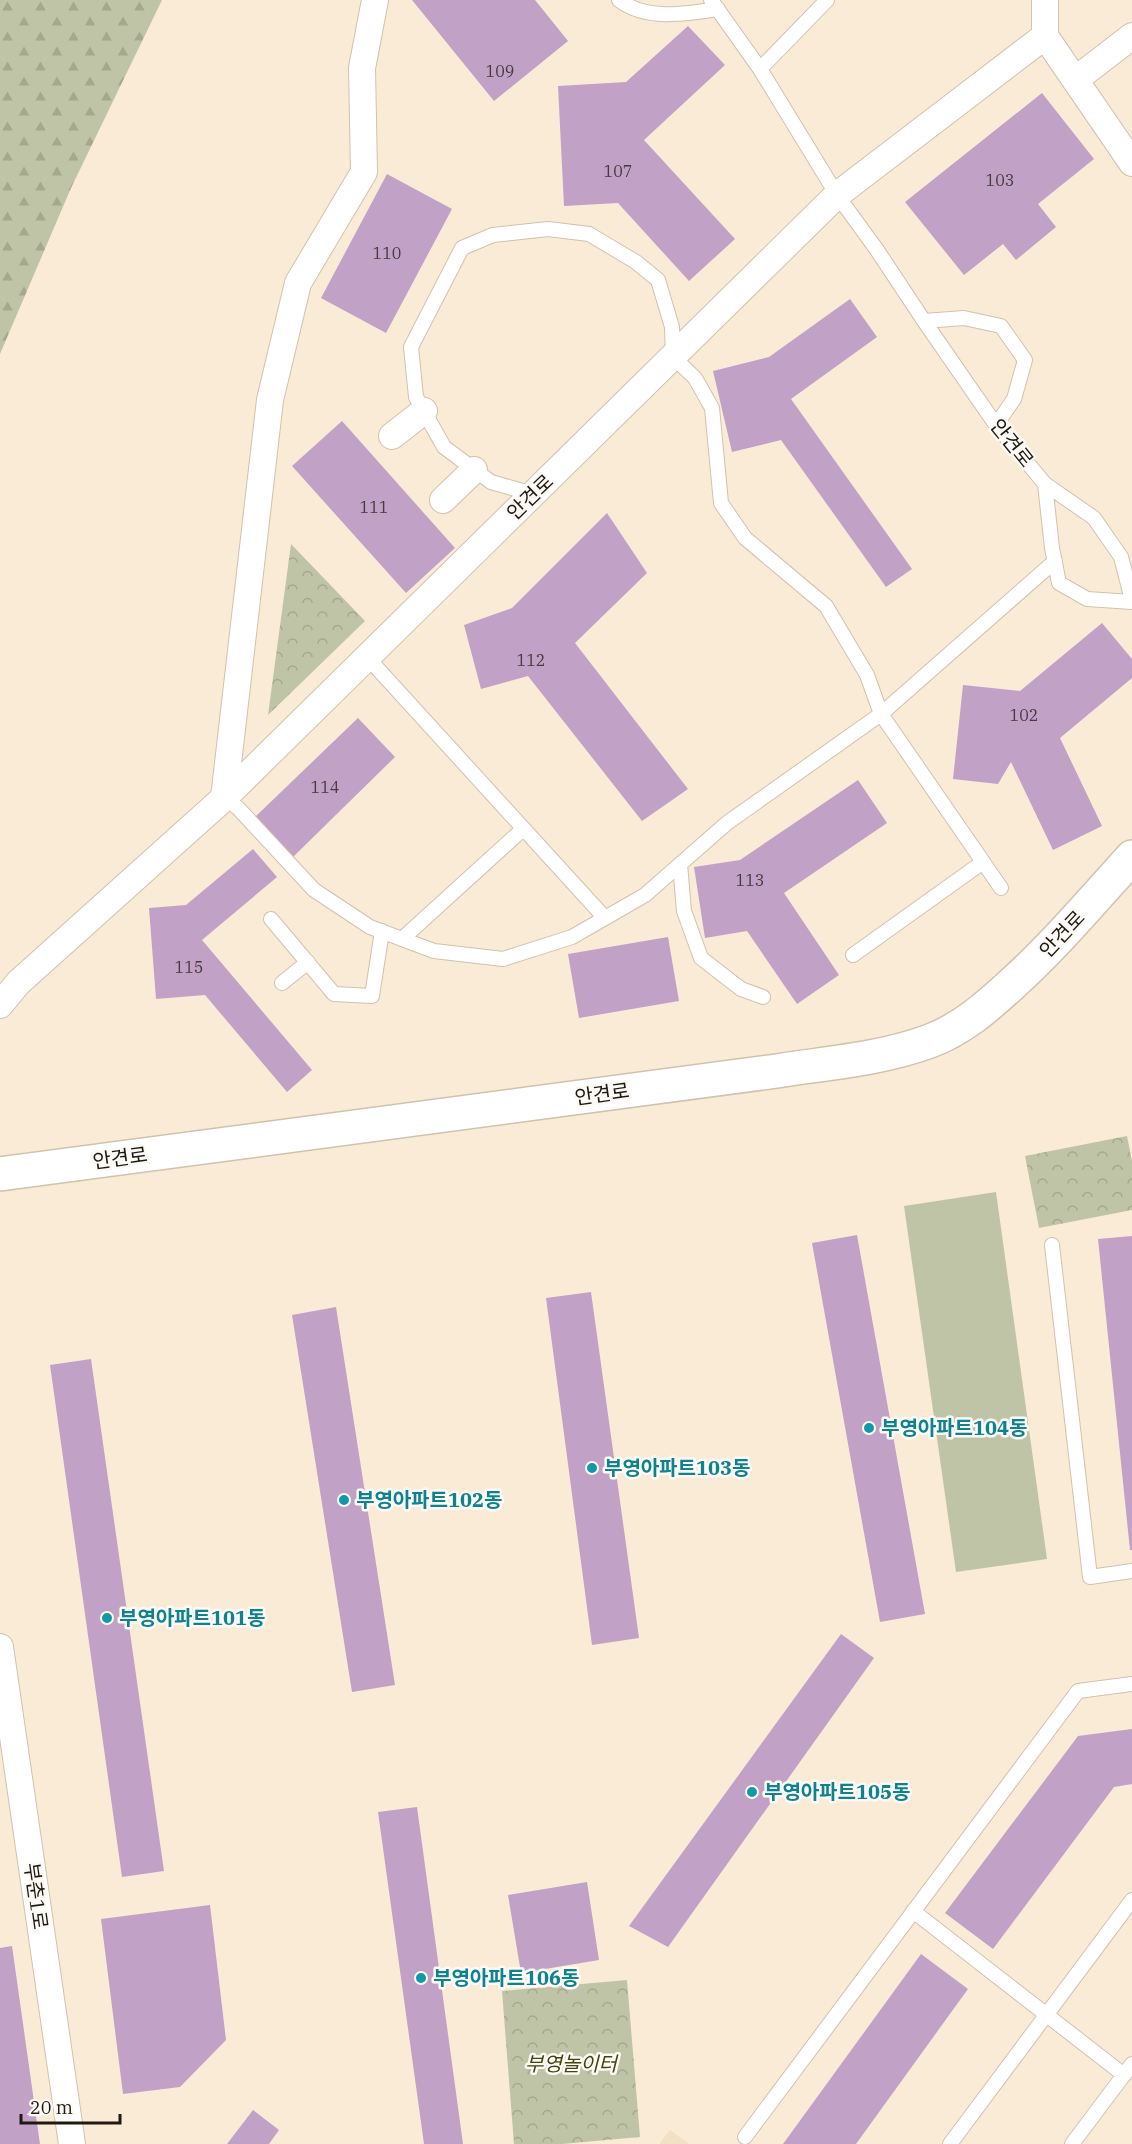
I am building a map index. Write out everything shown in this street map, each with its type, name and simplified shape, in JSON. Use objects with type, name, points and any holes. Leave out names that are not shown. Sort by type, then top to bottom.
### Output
[{"type":"main road","name":"안견로","points":[[0,1174],[777,1071],[878,1054],[930,1041],[954,1030],[996,999],[1041,957],[1132,858]]},
{"type":"street","points":[[224,798],[270,400],[298,283],[364,172],[362,68],[375,0]]},
{"type":"street","points":[[1045,0],[1045,36],[1132,163]]},
{"type":"street","name":"안견로","points":[[0,1005],[18,982],[224,798],[837,195],[1045,36]]},
{"type":"street","points":[[1075,80],[1132,36]]},
{"type":"street","points":[[392,436],[424,411]]},
{"type":"street","points":[[443,500],[474,470]]},
{"type":"street","name":"부춘1로","points":[[0,1647],[72,2144]]},
{"type":"lane","points":[[619,0],[628,8],[673,16],[715,4]]},
{"type":"lane","points":[[760,69],[826,0]]},
{"type":"lane","name":"안견로","points":[[715,4],[760,69],[837,195],[878,250],[996,425],[1046,484],[1054,561],[1059,583],[1087,599],[1132,601]]},
{"type":"lane","points":[[533,494],[491,482],[444,447],[416,397],[411,347],[462,248],[493,235],[548,229],[589,234],[636,262],[658,280],[672,327],[673,357],[695,378],[712,408],[721,503],[746,538],[826,606],[867,675],[881,714],[1001,888]]},
{"type":"lane","points":[[924,321],[964,318],[1001,326],[1025,360],[1014,399],[996,425]]},
{"type":"lane","points":[[1046,484],[1094,518],[1121,557],[1132,601]]},
{"type":"lane","points":[[224,798],[238,808],[314,890],[370,927],[434,951],[503,959],[572,937],[645,896],[727,823],[881,714],[1054,561]]},
{"type":"lane","points":[[367,657],[605,918]]},
{"type":"lane","points":[[402,939],[523,829]]},
{"type":"lane","points":[[853,955],[983,862]]},
{"type":"lane","points":[[681,864],[684,910],[701,958],[741,989],[763,998]]},
{"type":"lane","points":[[271,919],[334,994],[372,996],[382,931]]},
{"type":"lane","points":[[282,983],[308,962]]},
{"type":"lane","points":[[1052,1245],[1090,1577],[1132,1571]]},
{"type":"lane","points":[[745,2137],[1078,1690],[1132,1684]]},
{"type":"lane","points":[[950,2144],[1132,1900]]},
{"type":"lane","points":[[913,1911],[1045,2015],[1128,2070],[1072,2144]]},
{"type":"shaded area","points":[[670,2130],[689,2144],[659,2144]]},
{"type":"green space","points":[[0,0],[162,0],[71,188],[0,354]]},
{"type":"green space","points":[[291,544],[365,621],[268,715]]},
{"type":"green space","points":[[1127,1136],[1132,1161],[1132,1210],[1039,1228],[1025,1156]]},
{"type":"green space","points":[[996,1192],[1047,1559],[956,1572],[904,1206]]},
{"type":"green space","name":"부영놀이터","points":[[627,1980],[640,2137],[562,2144],[514,2144],[502,1991]]},
{"type":"building","points":[[412,0],[535,0],[568,41],[494,101]]},
{"type":"building","points":[[688,26],[725,65],[644,140],[735,239],[689,281],[618,203],[564,206],[558,86],[626,82]]},
{"type":"building","points":[[1042,93],[1094,159],[1038,204],[1056,227],[1016,260],[1003,244],[964,275],[905,202]]},
{"type":"building","points":[[387,174],[452,209],[386,333],[321,298]]},
{"type":"building","points":[[850,299],[877,337],[791,399],[912,569],[886,587],[781,440],[732,452],[713,371],[769,357]]},
{"type":"building","points":[[342,421],[455,548],[406,593],[292,466]]},
{"type":"building","points":[[607,513],[647,573],[575,643],[688,789],[642,821],[528,676],[481,689],[464,625],[512,608]]},
{"type":"building","points":[[1102,623],[1132,659],[1132,678],[1060,738],[1102,826],[1053,850],[1011,762],[998,784],[953,779],[963,685],[1020,691]]},
{"type":"building","points":[[358,718],[395,757],[293,857],[255,817]]},
{"type":"building","points":[[858,780],[887,823],[784,893],[839,975],[797,1004],[747,931],[705,938],[694,867],[740,860]]},
{"type":"building","points":[[253,849],[277,877],[202,940],[312,1070],[287,1092],[205,995],[156,999],[149,908],[186,905]]},
{"type":"building","points":[[668,937],[679,1001],[579,1018],[568,954]]},
{"type":"building","name":"부영아파트104동","points":[[857,1235],[925,1614],[880,1622],[812,1243]]},
{"type":"building","points":[[1132,1236],[1132,1550],[1130,1550],[1098,1239]]},
{"type":"building","name":"부영아파트103동","points":[[591,1292],[639,1638],[592,1645],[546,1298]]},
{"type":"building","name":"부영아파트102동","points":[[336,1307],[395,1685],[352,1692],[292,1315]]},
{"type":"building","name":"부영아파트101동","points":[[91,1359],[164,1871],[122,1877],[50,1365]]},
{"type":"building","name":"부영아파트105동","points":[[841,1634],[874,1658],[668,1947],[629,1926]]},
{"type":"building","points":[[1132,1729],[1132,1784],[1114,1787],[993,1949],[945,1913],[1078,1736]]},
{"type":"building","name":"부영아파트106동","points":[[417,1807],[463,2144],[424,2144],[378,1812]]},
{"type":"building","points":[[587,1882],[599,1960],[521,1973],[508,1895]]},
{"type":"building","points":[[210,1905],[226,2040],[180,2087],[123,2094],[101,1919]]},
{"type":"building","points":[[12,1946],[40,2144],[0,2144],[0,1948]]},
{"type":"building","points":[[921,1954],[968,1989],[856,2144],[783,2144]]},
{"type":"building","points":[[253,2110],[279,2130],[269,2144],[227,2144]]},
{"type":"place","name":"부영아파트104동","points":[[869,1428]]},
{"type":"place","name":"부영아파트103동","points":[[592,1468]]},
{"type":"place","name":"부영아파트102동","points":[[344,1500]]},
{"type":"place","name":"부영아파트101동","points":[[107,1618]]},
{"type":"place","name":"부영아파트105동","points":[[752,1792]]},
{"type":"place","name":"부영아파트106동","points":[[421,1978]]}]
